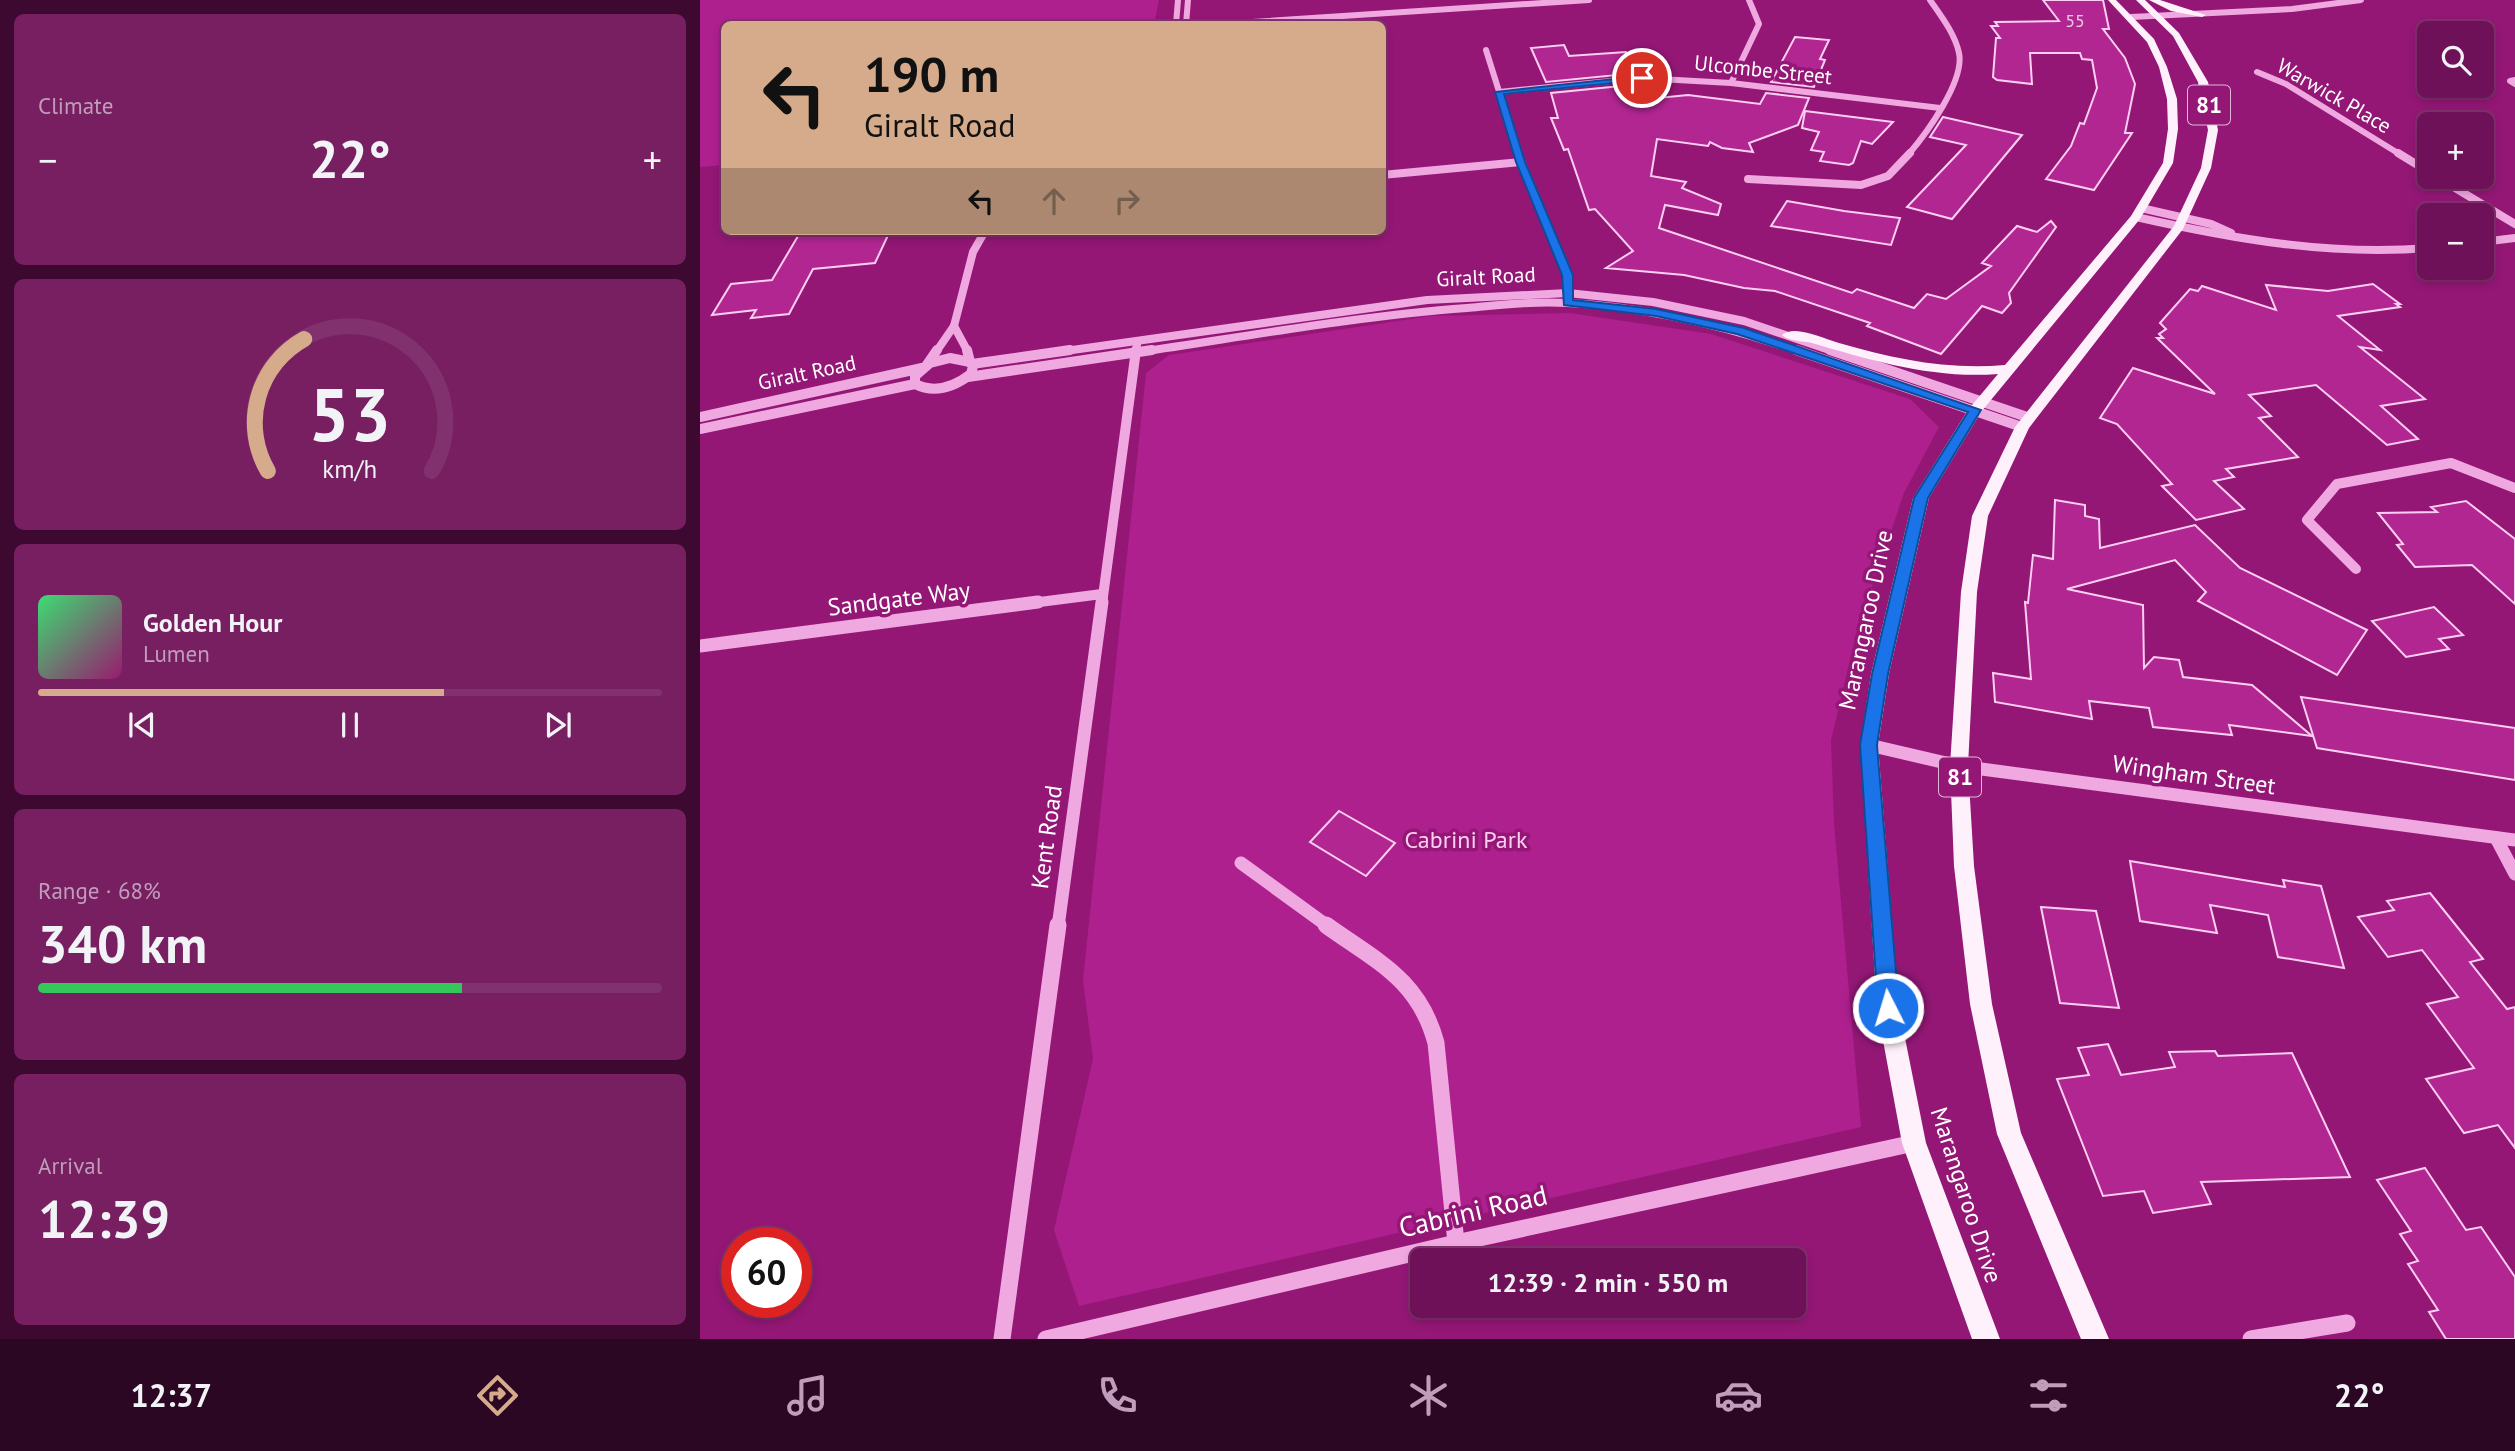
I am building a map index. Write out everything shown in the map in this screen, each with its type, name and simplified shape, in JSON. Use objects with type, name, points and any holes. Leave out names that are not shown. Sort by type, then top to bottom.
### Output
[{"type":"main road","name":"Marangaroo Drive","points":[[1986,1339],[1914,1143],[1888,1008],[1869,745],[1880,674],[1921,498],[1979,405],[2138,212],[2168,163],[2173,119],[2172,99],[2163,67],[2151,41],[2134,20],[2112,0]]},
{"type":"main road","name":"81","points":[[2095,1339],[2009,1134],[1982,1004],[1964,866],[1959,766],[1969,592],[1980,516],[2026,422],[2182,222],[2206,168],[2213,130],[2203,82],[2162,20],[2140,0]]},
{"type":"main road","points":[[2153,0],[2174,9],[2202,15]]},
{"type":"main road","points":[[1788,335],[1797,335],[1925,370],[1974,373],[2006,369]]},
{"type":"street","points":[[1176,21],[1178,0]]},
{"type":"street","points":[[1186,21],[1188,0]]},
{"type":"street","points":[[1267,21],[1590,0]]},
{"type":"street","points":[[1731,83],[1759,24],[1749,0]]},
{"type":"street","points":[[1748,179],[1765,177],[1850,186],[1886,179],[1920,140],[1956,82],[1960,55],[1930,0]]},
{"type":"street","points":[[2134,20],[2255,16],[2361,0]]},
{"type":"street","points":[[2162,20],[2292,9]]},
{"type":"street","points":[[1486,50],[1521,162],[1567,275],[1568,298]]},
{"type":"street","name":"Warwick Place","points":[[2257,72],[2286,84],[2417,165]]},
{"type":"street","name":"Ulcombe Street","points":[[1499,92],[1642,78],[1731,83],[1940,108]]},
{"type":"street","points":[[1386,174],[1521,162]]},
{"type":"street","points":[[2457,189],[2515,224]]},
{"type":"street","points":[[2138,212],[2307,250],[2361,254],[2417,249]]},
{"type":"street","points":[[915,384],[915,376],[954,326],[973,252],[983,235]]},
{"type":"street","points":[[2494,241],[2515,238]]},
{"type":"street","name":"Giralt Road","points":[[1568,298],[1740,331],[1979,405]]},
{"type":"street","name":"Giralt Road","points":[[700,417],[924,367],[950,358],[971,363],[1137,347],[1426,311],[1568,298],[1705,311],[1788,335],[2026,422]]},
{"type":"street","points":[[954,326],[971,355],[972,372],[968,377]]},
{"type":"street","name":"Giralt Road","points":[[700,429],[915,384],[927,389],[940,389],[968,377],[1137,347]]},
{"type":"street","name":"Kent Road","points":[[1003,1339],[1137,347]]},
{"type":"street","points":[[2356,569],[2307,520],[2337,484],[2451,463],[2515,488]]},
{"type":"street","name":"Sandgate Way","points":[[700,646],[1102,594]]},
{"type":"street","name":"Wingham Street","points":[[1869,745],[1959,766],[2515,840]]},
{"type":"street","points":[[2496,838],[2515,874]]},
{"type":"street","points":[[1241,863],[1407,984],[1419,998],[1429,1018],[1436,1042],[1456,1243]]},
{"type":"street","name":"Cabrini Road","points":[[1046,1339],[1456,1243],[1914,1143]]},
{"type":"street","points":[[2250,1339],[2347,1323]]},
{"type":"green space","points":[[700,0],[1159,0],[1155,21],[721,21],[721,165],[700,167]]},
{"type":"green space","name":"Cabrini Park","points":[[1570,313],[1711,334],[1910,399],[1939,427],[1904,493],[1857,631],[1831,740],[1834,823],[1861,1127],[1079,1306],[1054,1230],[1093,1059],[1083,980],[1146,373],[1169,355],[1431,316]]},
{"type":"building","points":[[2043,0],[2103,0],[2109,29],[2103,29],[2125,58],[2135,84],[2125,133],[2132,133],[2094,190],[2046,179],[2071,146],[2080,123],[2084,124],[2097,88],[2092,60],[2082,59],[2080,53],[2030,53],[2032,84],[1997,80],[1993,77],[1996,38],[2000,38],[1991,26],[1998,26],[1995,22],[2059,21]]},
{"type":"building","points":[[1795,37],[1829,40],[1820,59],[1825,60],[1814,87],[1771,82]]},
{"type":"building","points":[[1564,45],[1569,56],[1626,52],[1638,73],[1546,82],[1531,48]]},
{"type":"building","points":[[1641,84],[1651,96],[1658,98],[1688,95],[1760,104],[1766,93],[1809,98],[1798,125],[1749,143],[1753,152],[1722,148],[1710,142],[1708,146],[1657,139],[1651,176],[1686,182],[1682,188],[1721,204],[1718,215],[1665,205],[1659,228],[1852,293],[1857,289],[1914,308],[1927,294],[1946,299],[1991,266],[1982,263],[2017,226],[2037,232],[2051,221],[2056,227],[2009,293],[2011,303],[2002,313],[1982,306],[1941,354],[1867,326],[1870,323],[1775,291],[1744,288],[1684,275],[1606,268],[1633,251],[1595,209],[1589,210],[1568,149],[1564,150],[1551,118],[1558,118],[1551,93]]},
{"type":"building","points":[[1805,111],[1893,122],[1872,144],[1861,141],[1853,163],[1849,165],[1820,161],[1824,152],[1811,150],[1819,132],[1802,128]]},
{"type":"building","points":[[1943,117],[2022,135],[1952,219],[1907,207],[1966,145],[1930,137]]},
{"type":"building","points":[[1787,201],[1900,218],[1891,245],[1771,226]]},
{"type":"building","points":[[799,235],[888,235],[875,263],[813,269],[789,314],[751,318],[756,310],[712,315],[731,284],[772,280]]},
{"type":"building","points":[[2373,284],[2400,304],[2396,304],[2400,307],[2338,316],[2380,350],[2360,347],[2425,399],[2381,406],[2418,439],[2387,445],[2316,385],[2249,395],[2271,416],[2259,418],[2298,457],[2226,469],[2234,477],[2214,481],[2244,509],[2196,520],[2162,486],[2172,484],[2117,424],[2100,418],[2133,368],[2215,394],[2157,338],[2163,338],[2159,334],[2166,329],[2160,323],[2190,289],[2198,291],[2202,286],[2276,310],[2266,285],[2328,291]]},
{"type":"building","points":[[2055,500],[2085,505],[2085,516],[2099,519],[2100,548],[2195,525],[2240,568],[2367,630],[2337,675],[2198,601],[2206,592],[2175,560],[2067,589],[2143,605],[2144,668],[2154,657],[2179,660],[2183,677],[2252,685],[2312,736],[2229,725],[2232,735],[2153,727],[2149,708],[2089,701],[2092,719],[1995,702],[1993,673],[2031,679],[2025,602],[2028,603],[2033,555],[2053,559]]},
{"type":"building","points":[[2466,501],[2515,539],[2515,604],[2472,565],[2415,567],[2397,545],[2403,544],[2378,513],[2437,512],[2431,507]]},
{"type":"building","points":[[2434,607],[2463,635],[2439,639],[2449,649],[2406,657],[2372,621]]},
{"type":"building","points":[[2301,697],[2515,728],[2515,780],[2317,748]]},
{"type":"building","points":[[1339,811],[1395,843],[1366,876],[1310,842]]},
{"type":"building","points":[[2130,861],[2285,887],[2283,880],[2321,886],[2344,968],[2278,957],[2268,915],[2210,905],[2217,933],[2140,921]]},
{"type":"building","points":[[2430,893],[2483,959],[2470,962],[2507,1009],[2515,1007],[2515,1148],[2498,1125],[2464,1133],[2426,1079],[2474,1068],[2427,1004],[2458,997],[2422,950],[2388,957],[2358,917],[2394,910],[2387,901]]},
{"type":"building","points":[[2041,907],[2096,911],[2119,1008],[2060,1003]]},
{"type":"building","points":[[2108,1044],[2121,1075],[2175,1067],[2169,1052],[2215,1051],[2218,1056],[2292,1053],[2350,1177],[2201,1182],[2211,1204],[2153,1213],[2144,1191],[2103,1196],[2057,1079],[2089,1075],[2078,1048]]},
{"type":"building","points":[[2425,1168],[2466,1230],[2481,1227],[2515,1277],[2515,1339],[2446,1339],[2429,1312],[2438,1310],[2408,1264],[2418,1261],[2400,1234],[2411,1231],[2377,1180]]},
{"type":"route","points":[[1642,78],[1499,92],[1521,162],[1567,275],[1568,303],[1656,313],[1740,331],[1975,410],[1921,498],[1880,674],[1869,745],[1875,863],[1888,1008]]}]
